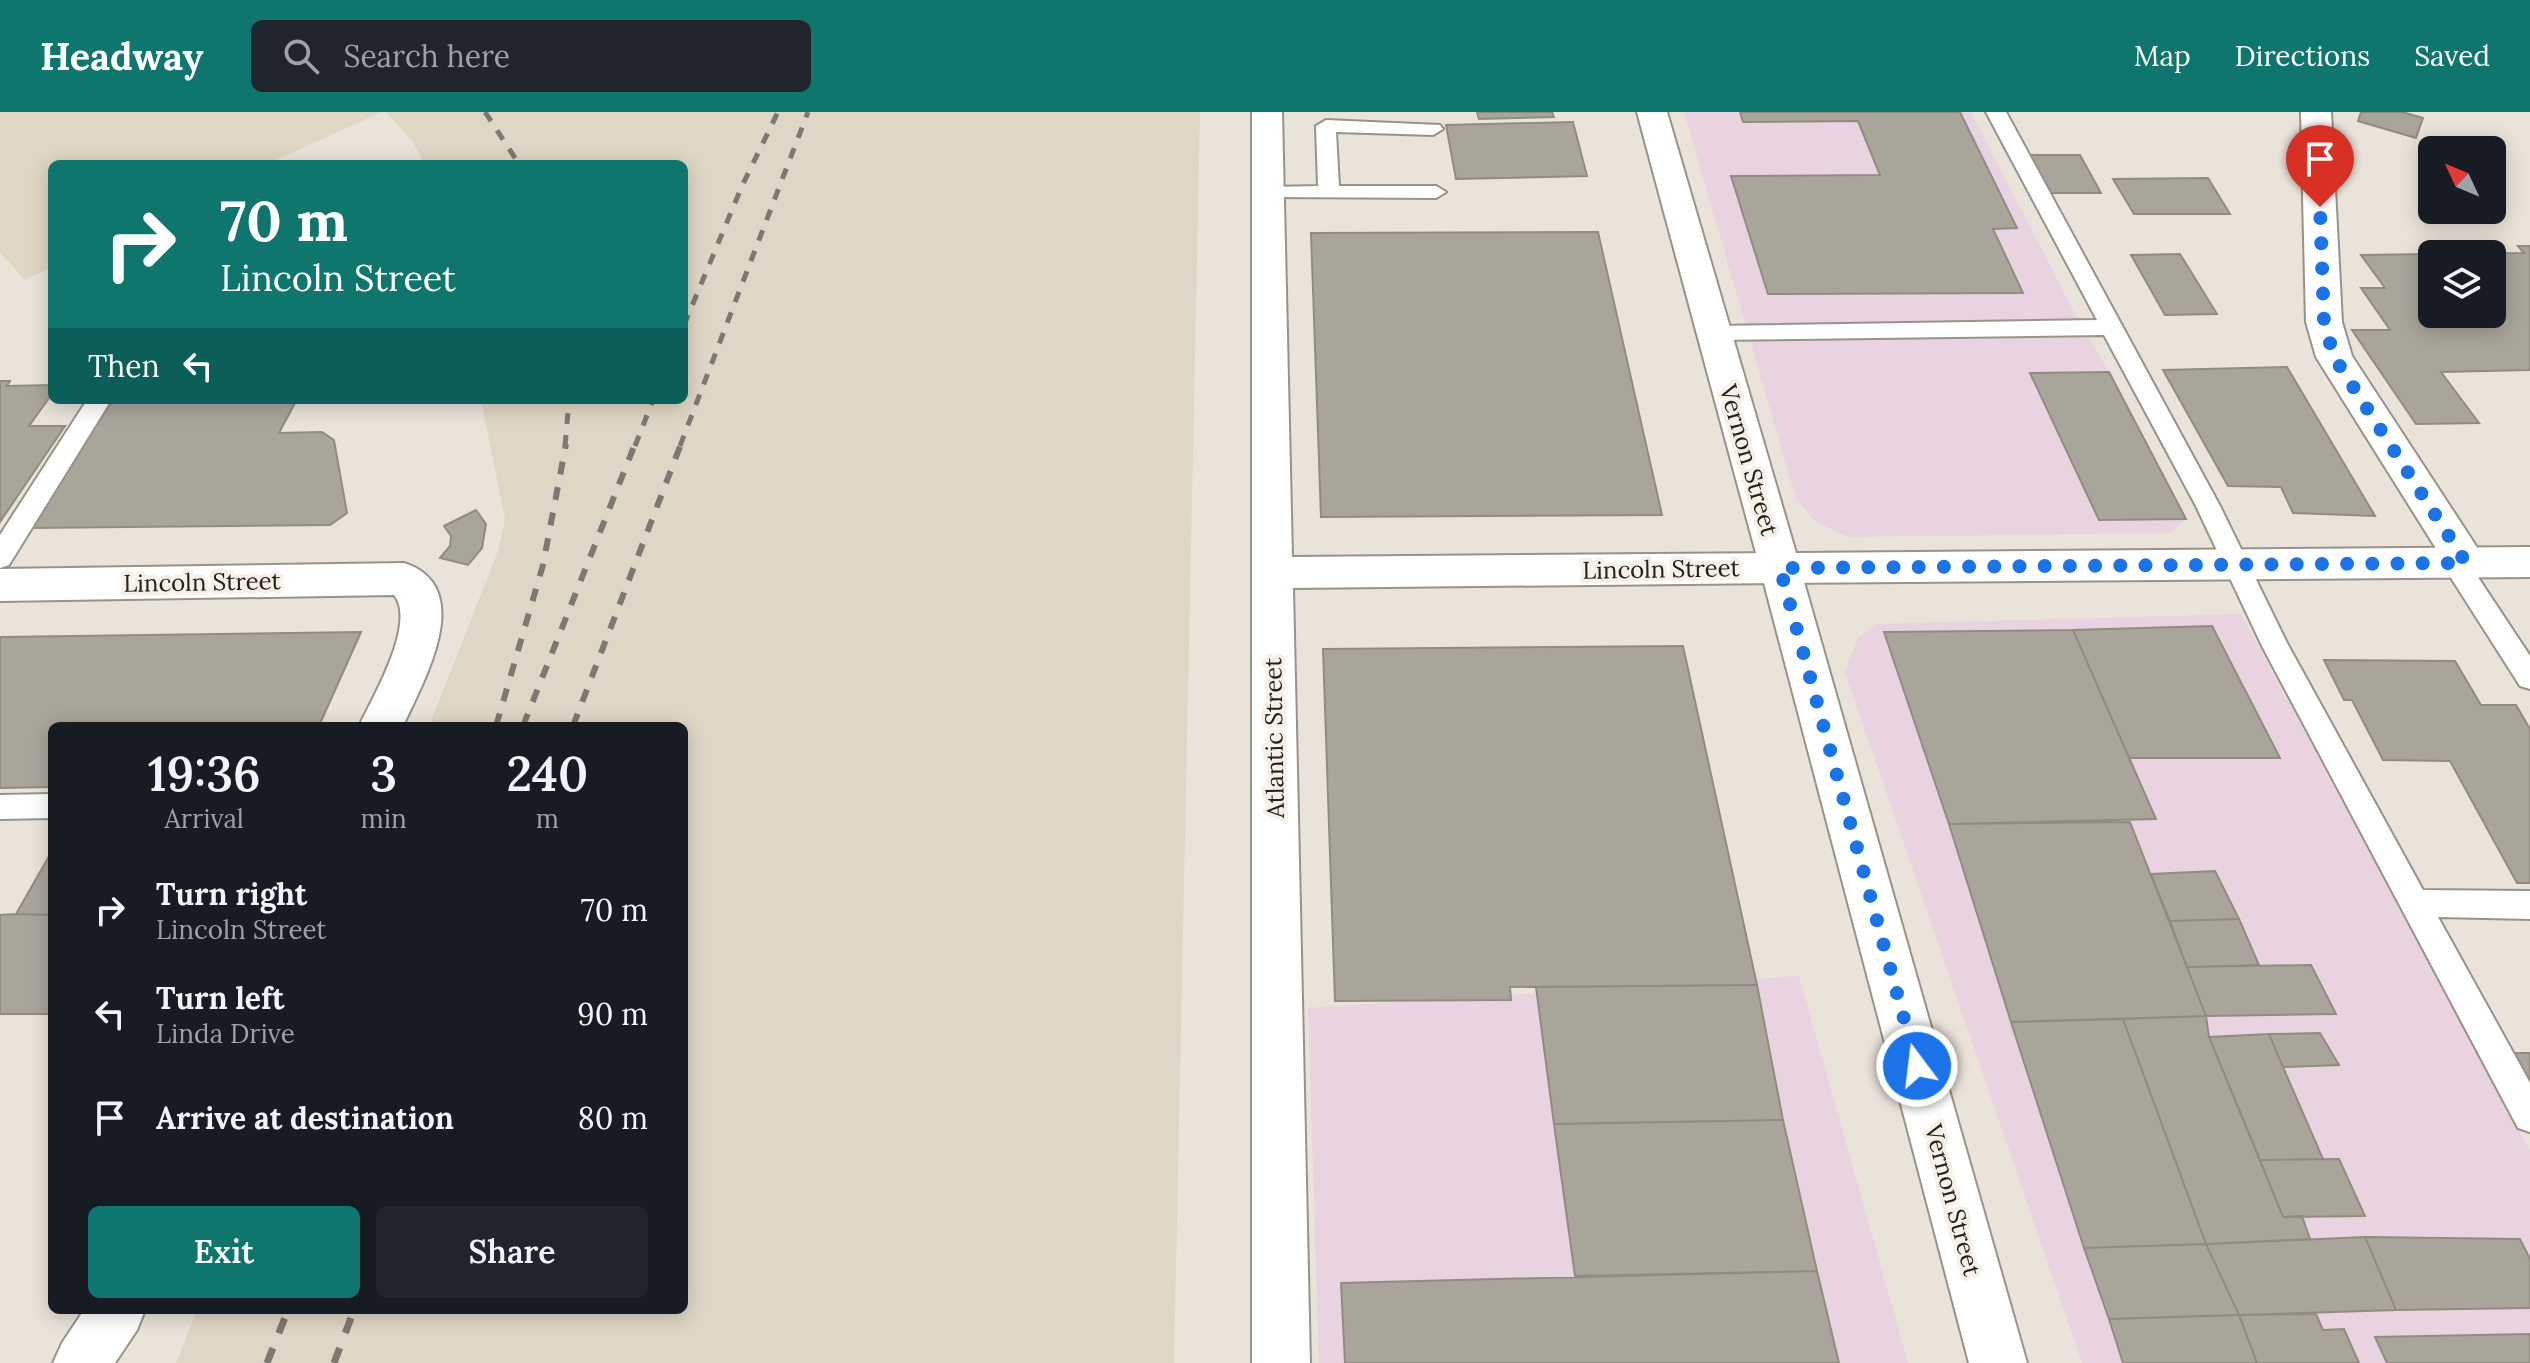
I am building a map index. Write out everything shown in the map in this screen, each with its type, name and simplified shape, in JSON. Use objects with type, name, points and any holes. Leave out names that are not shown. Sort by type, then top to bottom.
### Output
[{"type":"street","name":"Atlantic Street","points":[[1267,112],[1281,1363]]},
{"type":"street","name":"Vernon Street","points":[[1652,112],[1998,1363]]},
{"type":"street","points":[[2316,112],[2324,322],[2334,357],[2460,563]]},
{"type":"street","name":"Lincoln Street","points":[[1271,573],[2530,562]]},
{"type":"street","name":"Lincoln Street","points":[[0,585],[404,579],[418,595],[423,614],[414,649],[383,722]]},
{"type":"street","points":[[82,1363],[114,1314]]},
{"type":"lane","points":[[1996,112],[2237,565],[2275,646],[2530,1116]]},
{"type":"lane","points":[[1329,193],[1326,126],[1433,129]]},
{"type":"lane","points":[[1268,193],[1436,192]]},
{"type":"lane","points":[[1714,333],[2111,327]]},
{"type":"lane","points":[[0,558],[96,404]]},
{"type":"lane","points":[[2460,563],[2530,678]]},
{"type":"lane","points":[[0,807],[48,806]]},
{"type":"lane","points":[[2415,903],[2530,905]]},
{"type":"shaded area","points":[[0,112],[382,112],[276,160],[48,160],[48,269],[25,280],[0,252]]},
{"type":"shaded area","points":[[386,112],[1200,112],[1174,1363],[176,1363],[195,1314],[688,1314],[688,722],[431,722],[498,551],[505,520],[482,404],[688,404],[688,160],[423,160],[411,139]]},
{"type":"shaded area","points":[[1684,112],[1971,112],[2076,316],[2186,519],[2170,533],[1848,537],[1816,522],[1796,499]]},
{"type":"shaded area","points":[[2241,614],[2530,1151],[2530,1363],[2082,1363],[1845,672],[1858,638],[1877,624]]},
{"type":"shaded area","points":[[1799,976],[1908,1363],[1319,1363],[1308,1008]]},
{"type":"building","points":[[1477,112],[1552,112],[1554,117],[1479,119]]},
{"type":"building","points":[[1740,112],[1960,112],[2017,228],[1993,229],[2023,293],[1768,294],[1731,176],[1880,175],[1858,121],[1743,122]]},
{"type":"building","points":[[2361,112],[2402,112],[2423,118],[2416,138],[2358,121]]},
{"type":"building","points":[[1573,122],[1587,176],[1456,179],[1446,125]]},
{"type":"building","points":[[2030,155],[2080,155],[2101,193],[2051,193]]},
{"type":"building","points":[[2208,178],[2230,214],[2134,214],[2113,179]]},
{"type":"building","points":[[1598,232],[1662,515],[1321,517],[1311,233]]},
{"type":"building","points":[[2518,246],[2530,246],[2530,370],[2441,372],[2479,423],[2416,424],[2352,330],[2390,330],[2361,288],[2385,288],[2361,255],[2418,254],[2418,328],[2506,328],[2506,253],[2524,253]]},
{"type":"building","points":[[2180,254],[2217,314],[2165,315],[2131,255]]},
{"type":"building","points":[[2287,367],[2375,516],[2293,513],[2281,487],[2228,486],[2163,370]]},
{"type":"building","points":[[2109,372],[2186,519],[2099,520],[2030,373]]},
{"type":"building","points":[[0,381],[10,381],[7,386],[48,385],[48,400],[29,426],[65,426],[0,522]]},
{"type":"building","points":[[110,404],[294,404],[279,433],[322,432],[334,440],[347,513],[330,525],[29,528]]},
{"type":"building","points":[[476,510],[486,524],[482,548],[468,565],[440,558],[450,546],[451,536],[444,526]]},
{"type":"building","points":[[2212,626],[2280,758],[2129,758],[2073,630]]},
{"type":"building","points":[[2073,630],[2156,819],[1949,824],[1884,632]]},
{"type":"building","points":[[361,632],[321,722],[48,722],[48,787],[0,788],[0,637]]},
{"type":"building","points":[[1683,646],[1757,985],[1510,987],[1511,1000],[1335,1001],[1323,649]]},
{"type":"building","points":[[2324,660],[2455,661],[2481,705],[2516,705],[2530,729],[2530,883],[2517,883],[2450,761],[2383,760],[2352,700],[2344,700]]},
{"type":"building","points":[[2130,822],[2206,1016],[2011,1022],[1949,824]]},
{"type":"building","points":[[48,858],[48,915],[16,914]]},
{"type":"building","points":[[2215,871],[2239,919],[2170,921],[2151,874]]},
{"type":"building","points":[[0,915],[48,915],[48,1014],[0,1014]]},
{"type":"building","points":[[2239,919],[2259,965],[2187,967],[2170,921]]},
{"type":"building","points":[[2311,965],[2336,1014],[2206,1016],[2187,967]]},
{"type":"building","points":[[1757,985],[1783,1120],[1554,1124],[1536,987]]},
{"type":"building","points":[[2206,1016],[2209,1037],[2283,1217],[2302,1216],[2310,1239],[2206,1244],[2123,1019]]},
{"type":"building","points":[[2123,1019],[2206,1244],[2084,1248],[2011,1022]]},
{"type":"building","points":[[2320,1033],[2339,1065],[2283,1067],[2269,1034]]},
{"type":"building","points":[[2269,1034],[2323,1159],[2260,1160],[2209,1037]]},
{"type":"building","points":[[2509,1053],[2530,1053],[2530,1092]]},
{"type":"building","points":[[1783,1120],[1817,1271],[1575,1276],[1554,1124]]},
{"type":"building","points":[[2339,1159],[2365,1216],[2283,1217],[2260,1160]]},
{"type":"building","points":[[2365,1237],[2396,1310],[2239,1315],[2206,1244]]},
{"type":"building","points":[[2365,1237],[2520,1239],[2530,1259],[2530,1308],[2396,1310]]},
{"type":"building","points":[[2206,1244],[2239,1315],[2109,1319],[2084,1248]]},
{"type":"building","points":[[1817,1271],[1839,1363],[1345,1363],[1341,1283]]},
{"type":"building","points":[[2316,1314],[2323,1330],[2344,1329],[2359,1363],[2257,1363],[2239,1315]]},
{"type":"building","points":[[2239,1315],[2257,1363],[2123,1363],[2109,1319]]},
{"type":"building","points":[[2530,1334],[2530,1363],[2387,1363],[2375,1337]]},
{"type":"railway","points":[[485,112],[516,160]]},
{"type":"railway","points":[[688,315],[742,186],[778,112]]},
{"type":"railway","points":[[680,446],[808,112]]},
{"type":"railway","points":[[565,446],[569,404]]},
{"type":"railway","points":[[635,446],[651,404]]},
{"type":"railway","points":[[497,722],[543,565],[566,444]]},
{"type":"railway","points":[[525,722],[635,444]]},
{"type":"railway","points":[[575,722],[681,444]]},
{"type":"railway","points":[[267,1363],[286,1314]]},
{"type":"railway","points":[[334,1363],[352,1314]]},
{"type":"route","points":[[1917,1066],[1780,568],[2466,563],[2334,357],[2324,322],[2320,207]]}]
